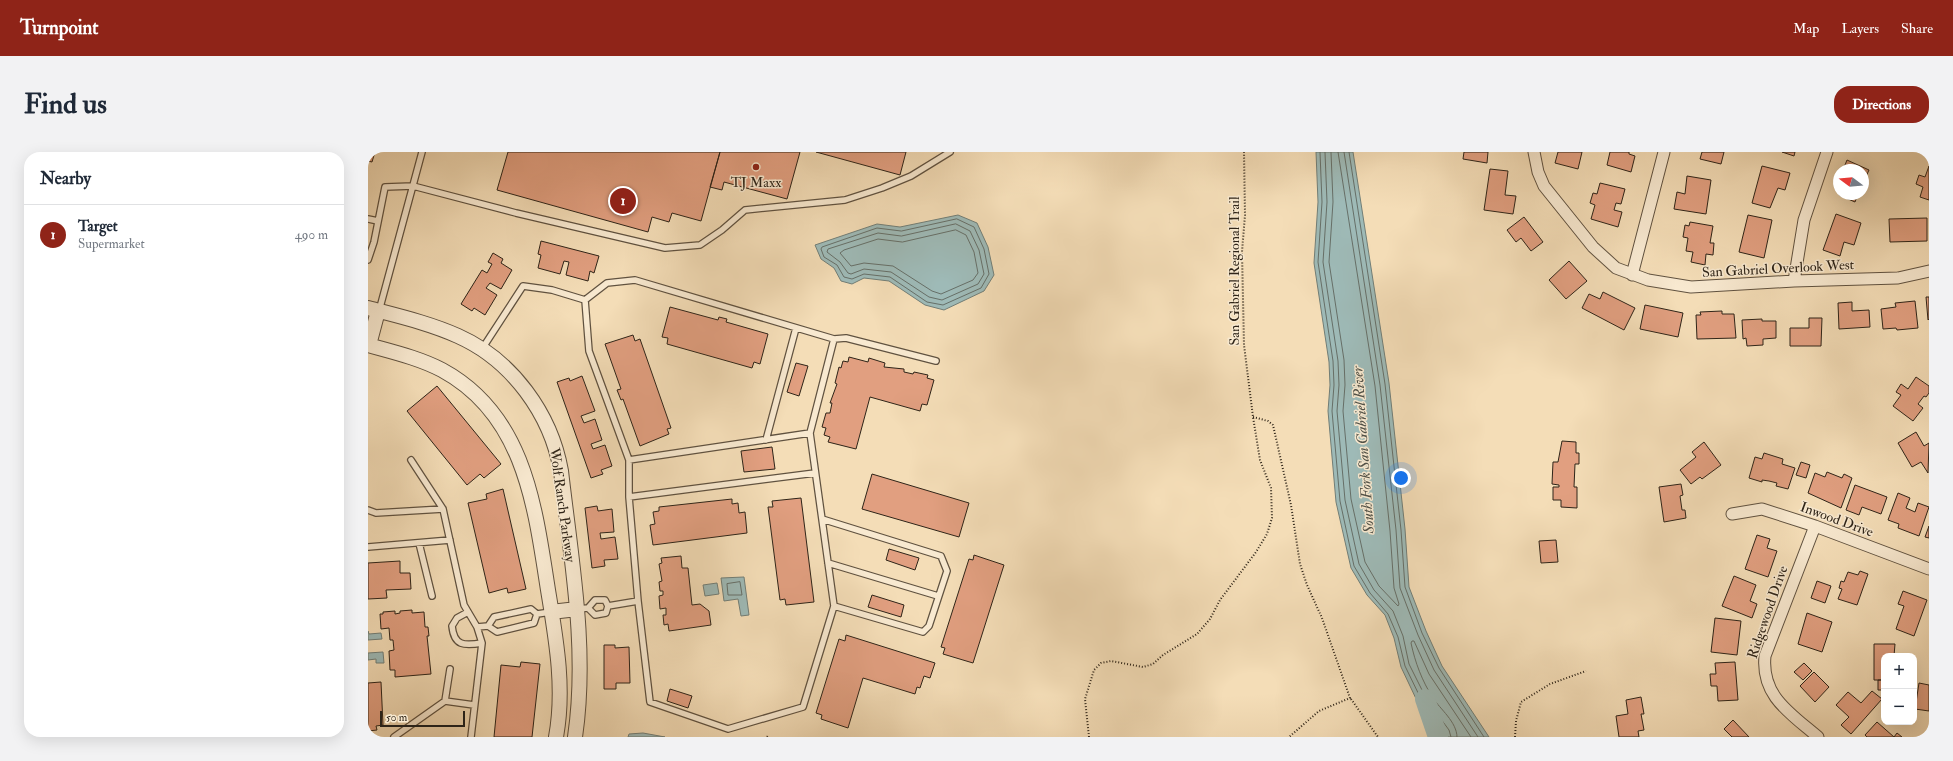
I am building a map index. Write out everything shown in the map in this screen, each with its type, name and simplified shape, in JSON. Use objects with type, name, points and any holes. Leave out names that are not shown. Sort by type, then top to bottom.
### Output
[{"type":"street","name":"San Gabriel Overlook West","points":[[1534,152],[1538,172],[1544,186],[1556,203],[1603,258],[1616,268],[1631,274],[1668,285],[1691,287],[1794,280],[1898,278],[1929,271]]},
{"type":"street","points":[[1631,274],[1664,152]]},
{"type":"street","points":[[1794,280],[1804,220],[1827,152]]},
{"type":"street","points":[[368,346],[373,310]]},
{"type":"street","name":"Wolf Ranch Parkway","points":[[373,310],[434,326],[458,336],[482,349],[509,372],[525,389],[538,408],[553,437],[561,471],[582,609],[580,672],[575,737]]},
{"type":"street","name":"Wolf Ranch Parkway","points":[[368,346],[412,357],[451,375],[476,396],[501,424],[516,449],[527,481],[539,534],[560,673],[560,711],[556,737]]},
{"type":"street","name":"Inwood Drive","points":[[1732,514],[1762,509],[1815,526],[1929,568]]},
{"type":"street","name":"Ridgewood Drive","points":[[1815,526],[1765,656],[1764,669],[1769,690],[1776,699],[1818,737]]},
{"type":"street","points":[[551,612],[582,609]]},
{"type":"lane","points":[[373,310],[413,186],[422,152]]},
{"type":"lane","points":[[368,260],[374,242],[385,187],[413,186],[516,213],[665,248],[700,245],[722,230],[745,210],[845,200],[882,188],[912,176],[950,152]]},
{"type":"lane","points":[[368,219],[378,221]]},
{"type":"lane","points":[[585,300],[607,283],[635,280],[834,339],[846,338],[936,361]]},
{"type":"lane","points":[[482,349],[523,286],[552,290],[585,300]]},
{"type":"lane","points":[[585,300],[589,351],[629,460],[629,497],[638,602],[650,702],[728,729],[803,707],[834,606],[810,433],[834,339]]},
{"type":"lane","points":[[766,440],[796,328]]},
{"type":"lane","points":[[629,460],[810,433]]},
{"type":"lane","points":[[411,460],[443,509],[464,605],[477,627],[482,643],[471,737]]},
{"type":"lane","points":[[629,497],[815,473]]},
{"type":"lane","points":[[368,510],[376,513],[443,509]]},
{"type":"lane","points":[[822,519],[940,556],[947,571],[928,626],[923,632],[834,606]]},
{"type":"lane","points":[[368,547],[450,540]]},
{"type":"lane","points":[[419,543],[432,596]]},
{"type":"lane","points":[[828,563],[938,596]]},
{"type":"lane","points":[[595,600],[605,600],[608,606],[606,613],[595,615],[582,609],[595,600]]},
{"type":"lane","points":[[608,606],[638,602]]},
{"type":"lane","points":[[488,626],[494,617],[531,609],[537,614],[551,612]]},
{"type":"lane","points":[[468,612],[457,618],[452,626],[453,637],[460,643],[470,645],[482,643]]},
{"type":"lane","points":[[477,627],[488,626],[497,632],[534,624],[537,614]]},
{"type":"lane","points":[[445,701],[450,669]]},
{"type":"lane","points":[[394,737],[445,701],[474,705]]},
{"type":"path","name":"San Gabriel Regional Trail","points":[[1089,737],[1085,699],[1094,670],[1101,663],[1111,661],[1143,667],[1153,664],[1163,655],[1197,634],[1210,620],[1220,600],[1256,552],[1267,534],[1272,518],[1271,488],[1260,460],[1244,345],[1242,252],[1245,215],[1244,152]]},
{"type":"path","points":[[1253,417],[1268,421],[1273,425],[1291,505],[1300,564],[1307,585],[1322,618],[1350,698],[1378,737]]},
{"type":"path","points":[[1515,737],[1516,721],[1521,702],[1550,684],[1586,672]]},
{"type":"path","points":[[1289,737],[1319,711],[1350,698]]},
{"type":"water","points":[[1316,152],[1353,152],[1389,383],[1405,529],[1409,587],[1426,631],[1442,666],[1489,737],[1443,737],[1419,705],[1401,667],[1394,638],[1385,615],[1367,595],[1351,568],[1336,502],[1328,411],[1330,385],[1329,362],[1314,263],[1318,202]]},
{"type":"water","points":[[958,215],[977,223],[988,247],[994,275],[984,291],[944,310],[925,305],[889,281],[864,278],[852,284],[841,281],[834,268],[821,259],[815,245],[877,224],[900,227]]},
{"type":"water","points":[[744,577],[749,615],[741,616],[738,599],[724,601],[721,578]]},
{"type":"water","points":[[717,583],[719,594],[705,596],[703,585]]},
{"type":"water","points":[[368,631],[369,634],[381,633],[382,639],[368,640]]},
{"type":"water","points":[[383,652],[384,663],[376,663],[376,659],[368,660],[368,653]]},
{"type":"water","points":[[643,733],[665,737],[628,737],[629,734]]},
{"type":"building","points":[[368,152],[375,152],[372,162],[368,161]]},
{"type":"building","points":[[508,152],[720,152],[701,221],[672,213],[669,222],[652,217],[648,232],[497,190]]},
{"type":"building","name":"TJ Maxx","points":[[720,152],[800,152],[787,199],[724,182],[722,190],[710,187]]},
{"type":"building","points":[[816,152],[906,152],[900,175]]},
{"type":"building","points":[[1464,152],[1488,152],[1487,163],[1463,159]]},
{"type":"building","points":[[1558,152],[1582,152],[1578,169],[1555,163]]},
{"type":"building","points":[[1610,152],[1629,152],[1629,154],[1635,156],[1631,172],[1607,165]]},
{"type":"building","points":[[1702,152],[1724,152],[1721,164],[1700,159]]},
{"type":"building","points":[[1782,152],[1795,152],[1794,156]]},
{"type":"building","points":[[1847,160],[1856,164],[1845,164]]},
{"type":"building","points":[[1762,166],[1790,173],[1785,190],[1778,188],[1770,208],[1752,203]]},
{"type":"building","points":[[1929,166],[1929,200],[1920,197],[1923,187],[1916,184],[1919,175],[1925,177]]},
{"type":"building","points":[[1490,169],[1508,171],[1505,195],[1516,196],[1513,214],[1484,210]]},
{"type":"building","points":[[1687,176],[1711,180],[1706,214],[1674,209],[1677,192],[1685,194]]},
{"type":"building","points":[[1600,183],[1625,189],[1621,204],[1616,203],[1614,210],[1622,212],[1618,227],[1591,219],[1595,205],[1590,203],[1593,193],[1597,194]]},
{"type":"building","points":[[1836,214],[1861,223],[1854,245],[1844,242],[1840,256],[1823,250]]},
{"type":"building","points":[[1748,215],[1772,220],[1764,258],[1739,252]]},
{"type":"building","points":[[1524,217],[1543,242],[1531,251],[1521,238],[1516,242],[1507,230]]},
{"type":"building","points":[[1927,218],[1927,241],[1890,242],[1889,219]]},
{"type":"building","points":[[1690,222],[1713,226],[1710,243],[1714,243],[1713,255],[1706,254],[1705,265],[1691,262],[1693,252],[1686,251],[1688,238],[1683,237],[1685,225],[1689,226]]},
{"type":"building","points":[[541,241],[599,256],[594,273],[590,271],[588,281],[566,275],[569,262],[564,261],[560,274],[538,268],[541,255],[538,254]]},
{"type":"building","points":[[493,253],[503,259],[501,263],[512,270],[501,289],[490,283],[486,288],[497,295],[485,315],[474,308],[472,311],[461,304],[482,270],[487,273],[492,264],[488,262]]},
{"type":"building","points":[[1569,261],[1587,281],[1566,299],[1549,280]]},
{"type":"building","points":[[1603,292],[1635,308],[1624,330],[1582,308],[1589,294],[1600,299]]},
{"type":"building","points":[[1926,297],[1929,297],[1928,320]]},
{"type":"building","points":[[1915,301],[1918,328],[1897,330],[1896,328],[1883,329],[1881,309],[1896,307],[1895,303]]},
{"type":"building","points":[[1852,302],[1852,311],[1869,310],[1870,327],[1839,329],[1838,303]]},
{"type":"building","points":[[1645,305],[1683,313],[1678,337],[1640,329]]},
{"type":"building","points":[[670,307],[718,320],[719,317],[727,319],[726,322],[768,334],[760,364],[754,362],[752,368],[667,344],[668,338],[662,337]]},
{"type":"building","points":[[1722,311],[1722,314],[1734,314],[1736,338],[1697,339],[1696,315],[1701,315],[1700,312]]},
{"type":"building","points":[[1809,318],[1822,318],[1821,346],[1790,346],[1790,328],[1809,328]]},
{"type":"building","points":[[1762,319],[1762,321],[1776,321],[1776,338],[1763,339],[1763,345],[1747,346],[1746,338],[1743,339],[1742,320]]},
{"type":"building","points":[[633,335],[635,341],[640,339],[671,428],[667,429],[669,434],[640,446],[623,399],[621,400],[617,390],[621,389],[605,344]]},
{"type":"building","points":[[849,357],[868,362],[869,358],[885,363],[884,367],[904,369],[904,372],[913,374],[914,372],[928,375],[927,378],[934,380],[927,405],[922,404],[920,411],[870,397],[856,449],[828,442],[830,437],[824,435],[826,428],[822,427],[826,413],[830,413],[832,403],[830,403],[837,384],[835,383],[839,367],[841,368],[843,361],[848,362]]},
{"type":"building","points":[[796,363],[808,366],[799,396],[787,392]]},
{"type":"building","points":[[582,376],[595,411],[581,416],[584,423],[595,419],[602,440],[591,444],[593,449],[605,445],[612,466],[601,470],[603,474],[591,478],[557,382],[569,378],[570,381]]},
{"type":"building","points":[[1916,377],[1929,386],[1929,393],[1926,397],[1924,396],[1918,404],[1923,408],[1913,421],[1893,406],[1901,395],[1896,392],[1901,384],[1908,389]]},
{"type":"building","points":[[437,386],[501,464],[484,478],[480,474],[467,485],[407,411]]},
{"type":"building","points":[[1916,432],[1924,446],[1929,443],[1928,473],[1921,462],[1912,467],[1898,443]]},
{"type":"building","points":[[1562,441],[1576,442],[1576,453],[1579,453],[1579,464],[1575,464],[1574,487],[1577,487],[1577,508],[1561,507],[1561,500],[1553,500],[1553,487],[1559,487],[1559,485],[1552,484],[1553,462],[1558,462]]},
{"type":"building","points":[[1704,442],[1721,465],[1702,479],[1700,477],[1691,484],[1680,470],[1696,457],[1692,452]]},
{"type":"building","points":[[772,447],[775,469],[744,472],[741,451]]},
{"type":"building","points":[[1764,453],[1783,459],[1782,464],[1795,468],[1788,489],[1776,486],[1777,483],[1762,480],[1762,482],[1749,478],[1755,457],[1762,459]]},
{"type":"building","points":[[1801,462],[1810,465],[1806,478],[1796,475]]},
{"type":"building","points":[[1827,472],[1842,478],[1844,474],[1852,478],[1841,508],[1808,493],[1815,473],[1825,477]]},
{"type":"building","points":[[872,474],[969,503],[959,537],[862,509]]},
{"type":"building","points":[[1681,484],[1683,495],[1680,496],[1682,510],[1685,510],[1686,518],[1664,522],[1659,487]]},
{"type":"building","points":[[1855,485],[1887,497],[1881,514],[1862,507],[1859,515],[1846,510]]},
{"type":"building","points":[[503,489],[526,589],[508,593],[507,588],[489,593],[468,503],[487,499],[486,494]]},
{"type":"building","points":[[1898,493],[1910,498],[1906,508],[1915,512],[1918,503],[1929,507],[1919,536],[1898,528],[1899,524],[1888,520]]},
{"type":"building","points":[[801,498],[814,602],[786,605],[785,599],[780,600],[768,507],[773,507],[772,501]]},
{"type":"building","points":[[732,499],[732,504],[738,503],[739,513],[745,512],[747,533],[653,545],[650,525],[655,524],[653,512],[659,511],[659,507]]},
{"type":"building","points":[[597,506],[598,511],[612,509],[614,532],[600,533],[601,539],[615,537],[618,559],[604,560],[605,566],[592,568],[585,508]]},
{"type":"building","points":[[1929,526],[1929,538],[1925,537]]},
{"type":"building","points":[[1757,535],[1770,539],[1767,548],[1777,551],[1768,577],[1745,569]]},
{"type":"building","points":[[1556,540],[1558,562],[1541,563],[1539,541]]},
{"type":"building","points":[[889,549],[919,558],[915,570],[886,560]]},
{"type":"building","points":[[974,555],[1004,565],[973,663],[943,654],[945,648],[941,647],[969,559],[973,560]]},
{"type":"building","points":[[681,556],[682,568],[688,568],[692,605],[700,604],[709,611],[711,625],[669,631],[668,624],[664,625],[663,615],[666,615],[666,608],[660,609],[659,596],[663,595],[663,591],[660,591],[659,582],[662,581],[659,564],[662,563],[661,558]]},
{"type":"building","points":[[400,561],[400,573],[410,573],[411,589],[386,590],[387,598],[368,599],[368,563]]},
{"type":"building","points":[[1860,571],[1868,574],[1857,605],[1838,599],[1842,589],[1839,588],[1841,581],[1844,582],[1848,572],[1858,575]]},
{"type":"building","points":[[1734,576],[1756,585],[1750,601],[1757,604],[1752,618],[1722,606]]},
{"type":"building","points":[[1817,581],[1831,586],[1825,603],[1811,598]]},
{"type":"building","points":[[1903,591],[1927,600],[1914,636],[1896,629],[1904,606],[1898,604]]},
{"type":"building","points":[[872,595],[904,605],[901,617],[868,607]]},
{"type":"building","points":[[412,610],[412,613],[424,612],[425,627],[428,627],[429,636],[427,636],[431,674],[395,677],[395,670],[390,670],[389,651],[394,650],[393,640],[390,640],[389,628],[381,629],[380,614],[383,614],[383,612],[395,611],[395,614],[400,613],[400,611]]},
{"type":"building","points":[[1807,613],[1832,622],[1822,652],[1798,644]]},
{"type":"building","points":[[1715,618],[1741,621],[1737,655],[1711,652]]},
{"type":"building","points":[[846,635],[935,663],[930,678],[924,676],[920,688],[917,687],[915,694],[863,678],[848,728],[821,719],[822,715],[816,713],[839,639],[845,641]]},
{"type":"building","points":[[1874,644],[1895,644],[1894,653],[1881,653],[1881,680],[1874,680]]},
{"type":"building","points":[[604,645],[615,645],[615,648],[629,647],[630,683],[616,683],[616,689],[604,689]]},
{"type":"building","points":[[521,662],[540,664],[532,737],[494,737],[501,665],[520,667]]},
{"type":"building","points":[[1735,662],[1738,700],[1718,701],[1717,686],[1711,686],[1710,674],[1716,674],[1715,663]]},
{"type":"building","points":[[1804,663],[1812,671],[1803,680],[1794,672]]},
{"type":"building","points":[[1814,672],[1829,687],[1815,702],[1800,686]]},
{"type":"building","points":[[1878,680],[1881,680],[1881,690],[1878,690]]},
{"type":"building","points":[[381,682],[383,725],[376,726],[377,730],[368,731],[368,683]]},
{"type":"building","points":[[1919,683],[1929,685],[1929,711],[1917,709]]},
{"type":"building","points":[[670,689],[692,696],[688,708],[667,701]]},
{"type":"building","points":[[1872,691],[1881,698],[1881,700],[1851,734],[1841,725],[1849,717],[1836,705],[1848,692],[1861,703]]},
{"type":"building","points":[[1641,697],[1644,714],[1641,714],[1644,730],[1638,731],[1639,737],[1619,737],[1616,716],[1628,714],[1626,700]]},
{"type":"building","points":[[1733,720],[1749,737],[1732,737],[1724,729]]},
{"type":"building","points":[[1877,722],[1894,737],[1867,737],[1865,735]]},
{"type":"building","points":[[1897,733],[1902,737],[1894,737]]},
{"type":"waterway","name":"South Fork San Gabriel River","points":[[1425,699],[1438,737]]},
{"type":"place","name":"TJ Maxx","points":[[756,167]]},
{"type":"place","name":"Target","points":[[623,201]]}]
